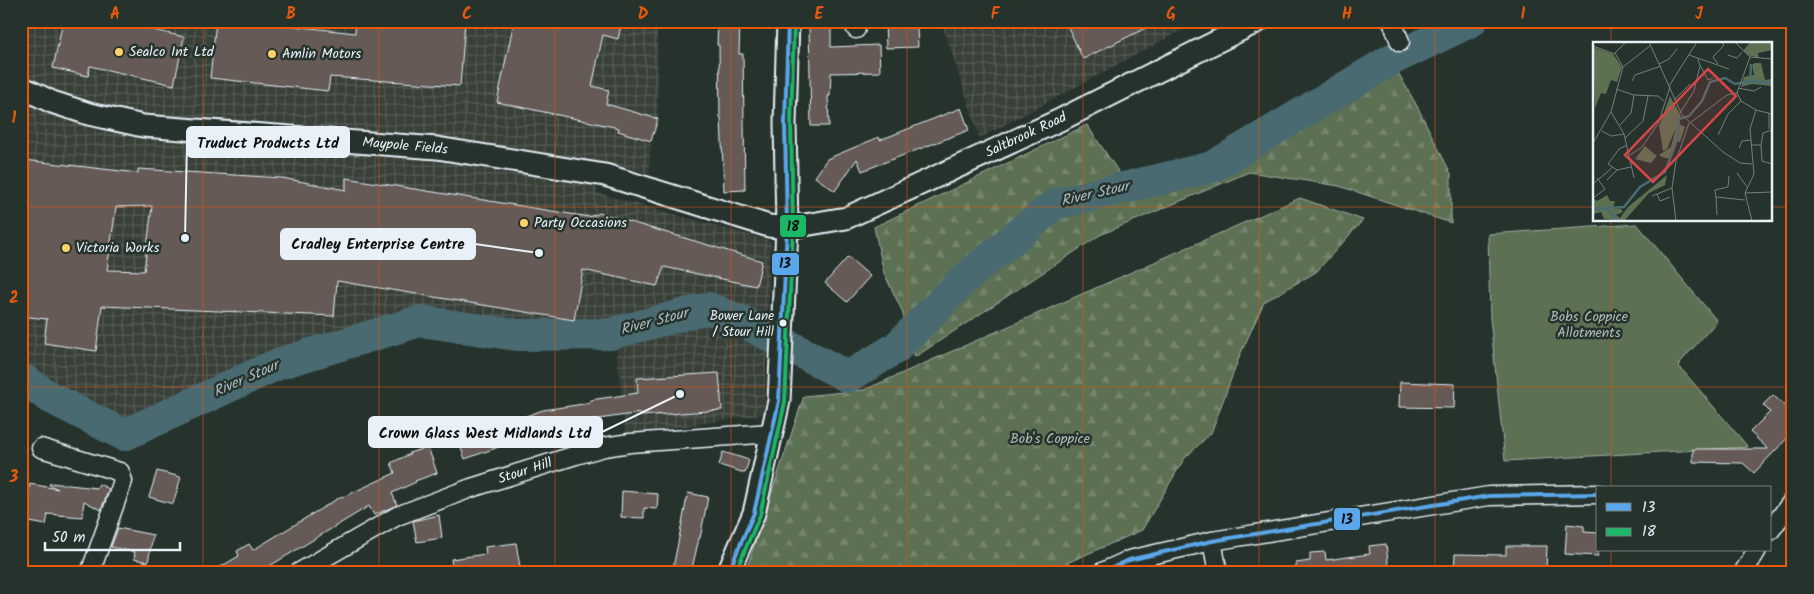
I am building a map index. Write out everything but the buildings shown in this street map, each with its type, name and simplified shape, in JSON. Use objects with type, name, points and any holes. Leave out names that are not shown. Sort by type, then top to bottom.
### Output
[{"type":"street","points":[[728,573],[754,513],[780,401],[787,228],[786,123],[788,21]]},
{"type":"street","name":"Saltbrook Road","points":[[787,228],[846,218],[1062,119],[1258,21]]},
{"type":"street","points":[[1392,21],[1400,42]]},
{"type":"street","name":"Maypole Fields","points":[[21,87],[52,102],[89,114],[142,126],[437,148],[604,175],[769,226],[787,228]]},
{"type":"street","name":"Stour Hill","points":[[298,573],[397,516],[471,488],[576,455],[604,447],[630,443],[772,433]]},
{"type":"street","points":[[41,448],[120,472],[123,481],[90,573]]},
{"type":"street","points":[[1100,573],[1129,560],[1212,541],[1489,496],[1550,493],[1596,494]]},
{"type":"street","points":[[1772,528],[1793,500]]},
{"type":"street","points":[[1212,541],[1218,573]]},
{"type":"street","points":[[1743,573],[1756,552]]},
{"type":"shaded area","points":[[21,21],[657,21],[658,119],[651,141],[649,174],[599,161],[597,193],[771,241],[764,414],[626,435],[614,328],[519,337],[423,315],[276,365],[188,401],[128,430],[54,398],[21,378]]},
{"type":"shaded area","points":[[941,21],[1199,21],[980,138]]},
{"type":"green space","points":[[1391,60],[1418,108],[1451,174],[1451,223],[1339,186],[1249,172],[1100,235],[915,357],[902,311],[884,273],[874,227],[1087,125],[1128,186],[1212,167]]},
{"type":"green space","name":"Bob's Coppice","points":[[1300,198],[1363,220],[1316,272],[1264,302],[1240,355],[1211,433],[1184,459],[1142,530],[1044,573],[745,573],[804,396],[864,390]]},
{"type":"green space","name":"Bobs Coppice Allotments","points":[[1637,224],[1717,321],[1678,365],[1748,447],[1505,461],[1490,318],[1488,234]]},
{"type":"waterway","points":[[1434,21],[1445,33]]},
{"type":"waterway","name":"River Stour","points":[[21,378],[51,398],[124,435],[278,364],[420,321],[517,335],[610,334],[708,308],[746,323],[848,377],[896,348],[963,280],[1055,204],[1212,167],[1391,60],[1471,21]]},
{"type":"transit line","name":"13","points":[[728,573],[754,513],[779,401],[787,228],[785,123],[788,21]]},
{"type":"transit line","name":"18","points":[[735,573],[760,515],[785,402],[793,228],[791,123],[794,21]]},
{"type":"transit line","name":"13","points":[[1101,573],[1129,560],[1212,541],[1489,496],[1596,494]]},
{"type":"place","name":"Sealco Int Ltd","points":[[119,52]]},
{"type":"place","name":"Amlin Motors","points":[[272,54]]},
{"type":"place","name":"Party Occasions","points":[[524,223]]},
{"type":"place","name":"Truduct Products Ltd","points":[[185,238]]},
{"type":"place","name":"Victoria Works","points":[[66,248]]},
{"type":"place","name":"Cradley Enterprise Centre","points":[[539,253]]},
{"type":"place","name":"Bower Lane / Stour Hill","points":[[783,323]]},
{"type":"place","name":"Crown Glass West Midlands Ltd","points":[[680,394]]}]
